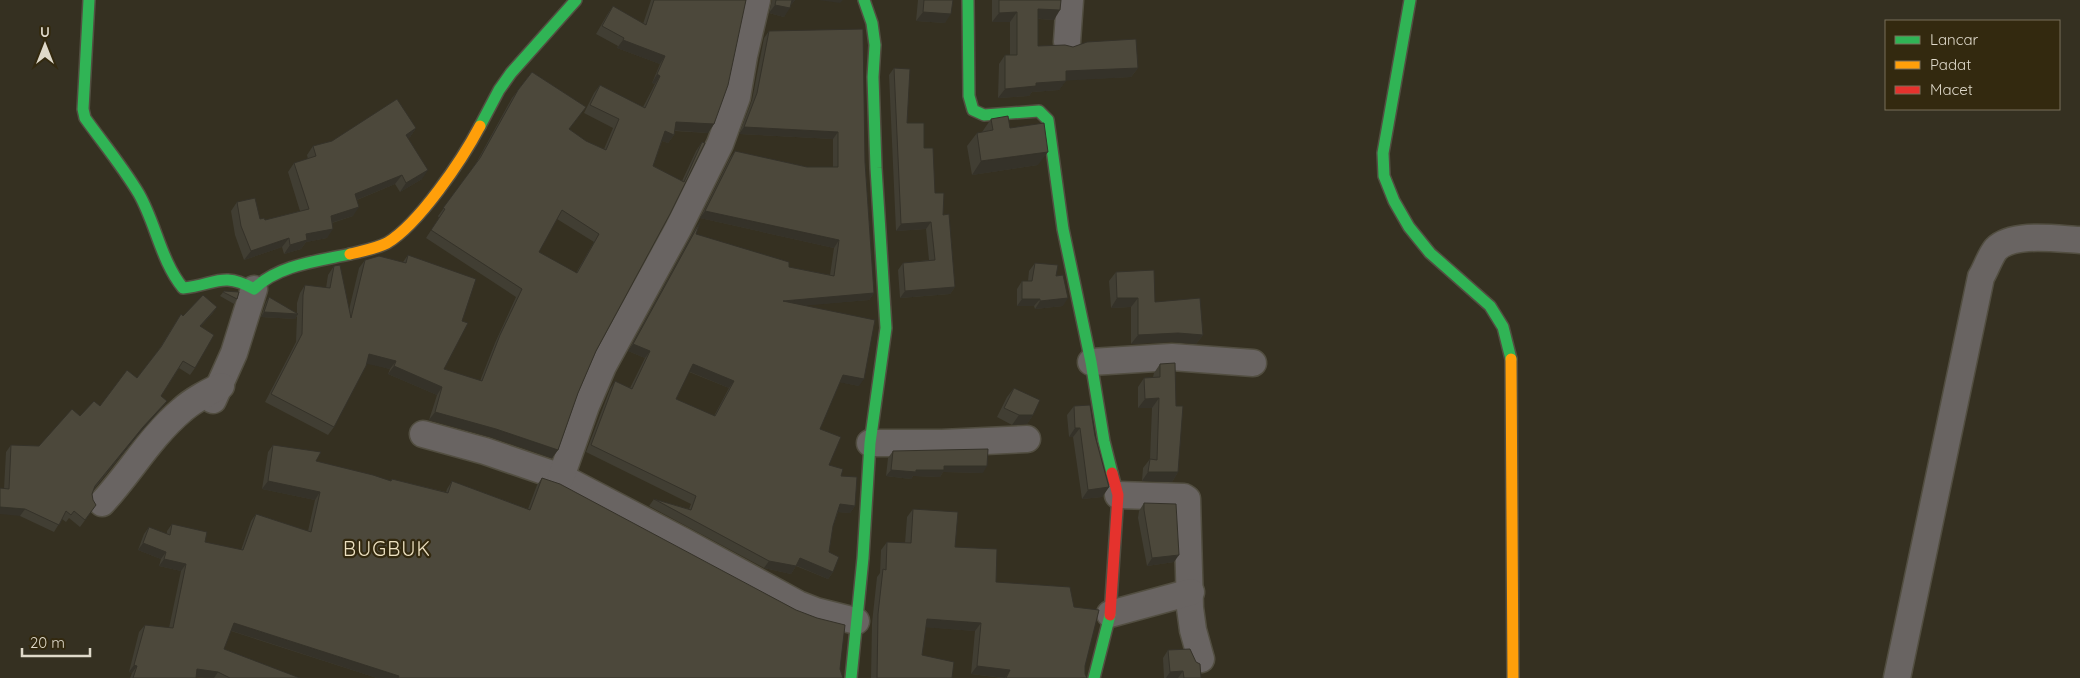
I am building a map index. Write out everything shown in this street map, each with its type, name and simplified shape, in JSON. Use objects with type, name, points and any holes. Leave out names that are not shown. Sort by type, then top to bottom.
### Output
[{"type":"street","points":[[89,0],[83,110],[91,129],[140,194],[174,277],[183,288],[234,278],[254,289]]},
{"type":"street","points":[[204,414],[221,386],[234,353],[254,289],[261,281],[280,272],[382,245],[413,222],[461,158],[499,90],[511,73],[576,0]]},
{"type":"street","points":[[561,477],[586,406],[603,366],[678,229],[720,144],[737,97],[757,0]]},
{"type":"street","points":[[850,678],[863,558],[870,444],[886,328],[876,168],[873,77],[875,45],[872,23],[864,0]]},
{"type":"street","points":[[968,0],[969,96],[973,110],[984,115],[1039,111],[1044,113],[1048,120],[1064,229],[1091,362],[1104,440],[1118,494],[1110,614],[1094,678]]},
{"type":"street","points":[[1067,42],[1070,0]]},
{"type":"street","points":[[1410,0],[1383,153],[1384,176],[1394,201],[1408,227],[1430,253],[1490,306],[1503,327],[1511,360],[1513,678]]},
{"type":"street","points":[[1897,678],[1982,277],[1995,250],[2007,241],[2022,239],[2080,240]]},
{"type":"street","points":[[1091,362],[1172,358],[1253,363]]},
{"type":"street","points":[[102,503],[121,483],[137,459],[183,409],[221,386]]},
{"type":"street","points":[[423,434],[503,456],[561,477],[798,604],[816,611],[856,621]]},
{"type":"street","points":[[870,444],[942,444],[1027,439]]},
{"type":"street","points":[[1118,494],[1186,498],[1188,502],[1190,608],[1193,630],[1201,659]]},
{"type":"street","points":[[1110,614],[1191,592]]},
{"type":"building","points":[[654,0],[746,0],[728,85],[714,124],[676,122],[674,135],[665,131],[653,166],[684,182],[702,142],[705,143],[670,214],[596,351],[578,393],[558,450],[496,429],[435,412],[442,387],[394,366],[396,361],[369,354],[366,366],[334,427],[271,394],[302,334],[305,285],[330,288],[334,266],[340,265],[351,318],[365,260],[379,256],[406,263],[408,255],[476,279],[462,321],[468,323],[444,369],[482,381],[500,335],[522,289],[431,230],[445,209],[443,208],[480,158],[518,90],[532,72],[586,107],[569,129],[586,141],[606,150],[619,119],[590,105],[600,85],[645,108],[660,76],[657,74],[665,56],[623,40],[624,38],[602,26],[613,6],[646,25]],"holes":[[[562,210],[599,234],[577,273],[539,252]]]},
{"type":"building","points":[[776,0],[792,0],[790,8],[775,5]]},
{"type":"building","points":[[924,0],[953,0],[951,14],[923,12]]},
{"type":"building","points":[[999,0],[1061,0],[1060,10],[1038,9],[1038,46],[1065,45],[1073,47],[1087,42],[1136,39],[1138,68],[1066,71],[1066,81],[1036,83],[1036,86],[1005,89],[1005,55],[1017,55],[1017,12],[999,13]]},
{"type":"building","points":[[863,29],[865,162],[874,293],[783,301],[875,320],[864,379],[843,375],[820,429],[841,437],[829,465],[843,469],[841,476],[857,477],[855,506],[840,504],[833,526],[829,552],[839,557],[833,572],[800,558],[796,566],[769,561],[654,499],[691,510],[696,496],[591,445],[615,381],[632,389],[650,351],[633,344],[700,222],[696,234],[789,262],[789,267],[834,276],[839,240],[705,211],[735,151],[807,167],[838,167],[838,132],[744,127],[757,93],[769,31]],"holes":[[[693,364],[734,381],[715,416],[676,399]]]},
{"type":"building","points":[[894,68],[910,69],[907,123],[924,123],[924,148],[933,148],[935,193],[944,193],[943,215],[949,214],[955,287],[905,291],[903,263],[935,260],[931,222],[901,224]]},
{"type":"building","points":[[397,99],[416,128],[406,135],[428,170],[406,183],[402,175],[355,194],[359,207],[331,216],[333,229],[306,234],[307,240],[290,245],[289,238],[251,251],[241,226],[237,202],[255,198],[260,219],[264,218],[265,220],[309,209],[294,163],[316,156],[313,146],[332,141]]},
{"type":"building","points":[[1008,116],[1010,128],[1044,123],[1048,152],[981,161],[977,133],[993,130],[991,119]]},
{"type":"building","points":[[1035,263],[1058,265],[1056,276],[1063,275],[1068,298],[1040,301],[1040,299],[1022,299],[1022,281],[1032,281]]},
{"type":"building","points":[[1154,270],[1155,302],[1200,298],[1203,335],[1178,333],[1138,335],[1138,298],[1117,298],[1116,272]]},
{"type":"building","points":[[223,292],[239,292],[237,299]]},
{"type":"building","points":[[203,295],[217,307],[200,326],[214,335],[195,368],[183,361],[161,396],[167,401],[143,427],[95,486],[92,494],[96,505],[85,520],[74,511],[71,515],[66,511],[59,525],[25,509],[0,507],[0,488],[9,489],[11,445],[39,446],[72,409],[80,416],[94,401],[100,406],[127,370],[137,378],[161,347],[181,314],[183,316]]},
{"type":"building","points":[[269,297],[298,314],[264,312]]},
{"type":"building","points":[[1175,363],[1176,406],[1183,406],[1178,472],[1148,472],[1150,459],[1157,460],[1159,398],[1145,399],[1144,378],[1160,377],[1160,364]]},
{"type":"building","points":[[1014,388],[1040,400],[1033,415],[1019,415],[1004,408]]},
{"type":"building","points":[[1090,405],[1095,436],[1109,487],[1088,490],[1080,428],[1075,428],[1074,406]]},
{"type":"building","points":[[273,445],[321,452],[316,461],[391,481],[392,479],[448,493],[452,481],[530,510],[542,478],[560,484],[796,610],[817,618],[845,625],[840,669],[843,678],[398,678],[399,676],[234,623],[224,649],[300,678],[230,678],[218,672],[197,669],[196,678],[133,678],[137,666],[134,665],[145,625],[173,628],[186,564],[164,559],[166,552],[143,543],[149,527],[170,535],[172,524],[207,532],[205,542],[243,550],[256,514],[311,532],[320,492],[268,481]]},
{"type":"building","points":[[988,449],[987,466],[944,466],[944,470],[916,470],[916,472],[891,470],[893,451]]},
{"type":"building","points":[[1144,503],[1176,504],[1179,555],[1152,558]]},
{"type":"building","points":[[913,509],[958,512],[955,547],[997,549],[996,582],[1070,587],[1074,607],[1099,610],[1085,666],[1087,678],[1006,678],[1010,670],[977,666],[981,623],[927,619],[922,655],[954,662],[952,678],[877,678],[878,614],[883,569],[886,570],[887,542],[911,543]]},
{"type":"building","points":[[1190,649],[1196,662],[1200,664],[1201,678],[1184,678],[1183,671],[1170,672],[1168,650]]},
{"type":"traffic: fast","points":[[89,0],[83,109],[85,118],[139,194],[169,266],[183,288],[226,280],[254,289],[275,274],[286,269],[350,254]]},
{"type":"traffic: fast","points":[[480,126],[499,90],[511,73],[576,0]]},
{"type":"traffic: fast","points":[[851,678],[863,558],[870,443],[886,328],[876,168],[873,77],[875,45],[872,23],[864,0]]},
{"type":"traffic: fast","points":[[968,0],[969,96],[973,110],[984,115],[1039,111],[1048,120],[1063,229],[1091,362],[1104,441],[1112,473]]},
{"type":"traffic: fast","points":[[1410,0],[1383,153],[1384,176],[1394,201],[1409,227],[1430,253],[1490,306],[1503,327],[1511,359]]},
{"type":"traffic: fast","points":[[1094,678],[1110,615]]},
{"type":"traffic: slow","points":[[350,254],[387,243],[399,234],[426,207],[439,190],[480,126]]},
{"type":"traffic: slow","points":[[1511,359],[1513,678]]},
{"type":"traffic: jam","points":[[1110,615],[1118,495],[1112,473]]},
{"type":"district","name":"BUGBUK","points":[[387,549]]}]
